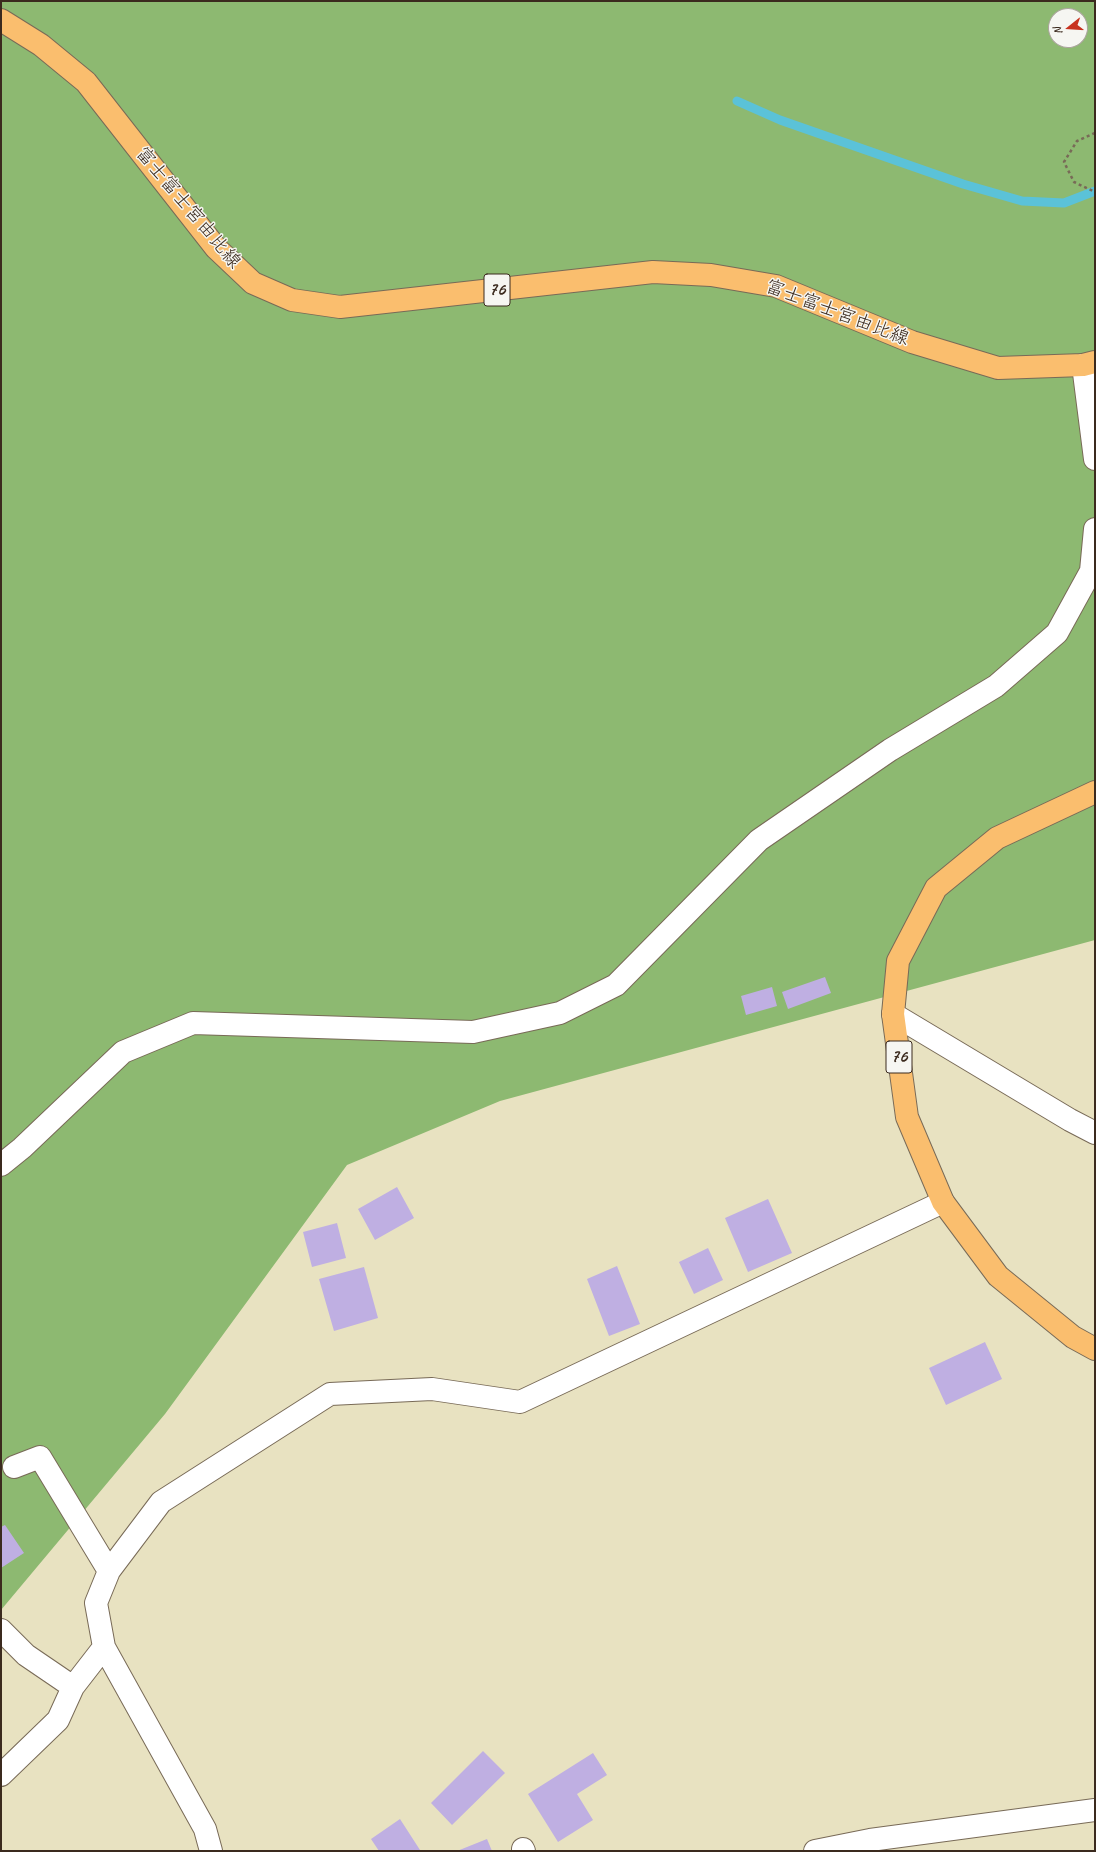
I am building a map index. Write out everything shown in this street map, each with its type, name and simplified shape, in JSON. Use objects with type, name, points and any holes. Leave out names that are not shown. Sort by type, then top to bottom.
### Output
[{"type":"main road","name":"富士富士宮由比線","points":[[1,20],[41,45],[86,82],[216,248],[253,283],[292,300],[340,307],[652,272],[711,275],[776,286],[912,342],[998,368],[1089,363]]},
{"type":"main road","name":"76","points":[[1095,792],[997,838],[936,888],[898,961],[893,1014],[907,1117],[943,1202],[998,1276],[1073,1337],[1095,1349]]},
{"type":"street","points":[[1089,363],[1095,459]]},
{"type":"street","points":[[1,1165],[22,1148],[123,1052],[193,1023],[473,1032],[560,1013],[616,985],[759,840],[890,750],[996,686],[1057,633],[1091,571],[1095,529]]},
{"type":"street","points":[[893,1014],[1070,1120],[1095,1133]]},
{"type":"street","points":[[211,1851],[205,1830],[104,1648],[96,1603],[109,1571],[161,1502],[330,1394],[432,1390],[520,1402],[943,1202]]},
{"type":"street","points":[[14,1467],[40,1457],[109,1571]]},
{"type":"street","points":[[1,1630],[26,1655],[73,1687]]},
{"type":"street","points":[[1,1775],[58,1720],[73,1687],[104,1648]]},
{"type":"street","points":[[815,1851],[870,1840],[1095,1810]]},
{"type":"path","points":[[1095,133],[1077,141],[1064,162],[1074,182],[1095,192]]},
{"type":"green space","points":[[1,1],[1095,1],[1095,940],[500,1101],[347,1165],[165,1414],[1,1610]]},
{"type":"building","points":[[825,977],[831,993],[788,1009],[782,992]]},
{"type":"building","points":[[772,987],[777,1006],[746,1015],[741,996]]},
{"type":"building","points":[[397,1187],[414,1218],[375,1240],[358,1209]]},
{"type":"building","points":[[768,1199],[792,1253],[748,1272],[725,1218]]},
{"type":"building","points":[[337,1223],[346,1258],[312,1267],[303,1232]]},
{"type":"building","points":[[708,1248],[723,1280],[694,1294],[679,1262]]},
{"type":"building","points":[[617,1266],[640,1324],[609,1336],[587,1279]]},
{"type":"building","points":[[364,1267],[378,1318],[334,1331],[319,1279]]},
{"type":"building","points":[[985,1342],[1002,1379],[946,1405],[929,1368]]},
{"type":"building","points":[[5,1525],[24,1553],[1,1568],[1,1527]]},
{"type":"building","points":[[483,1751],[505,1773],[452,1825],[431,1803]]},
{"type":"building","points":[[593,1753],[607,1775],[577,1794],[593,1820],[558,1842],[528,1794]]},
{"type":"building","points":[[400,1819],[420,1850],[379,1851],[371,1839]]},
{"type":"building","points":[[487,1839],[492,1851],[457,1851]]},
{"type":"waterway","points":[[737,101],[780,120],[963,184],[1022,201],[1064,203],[1095,191]]}]
